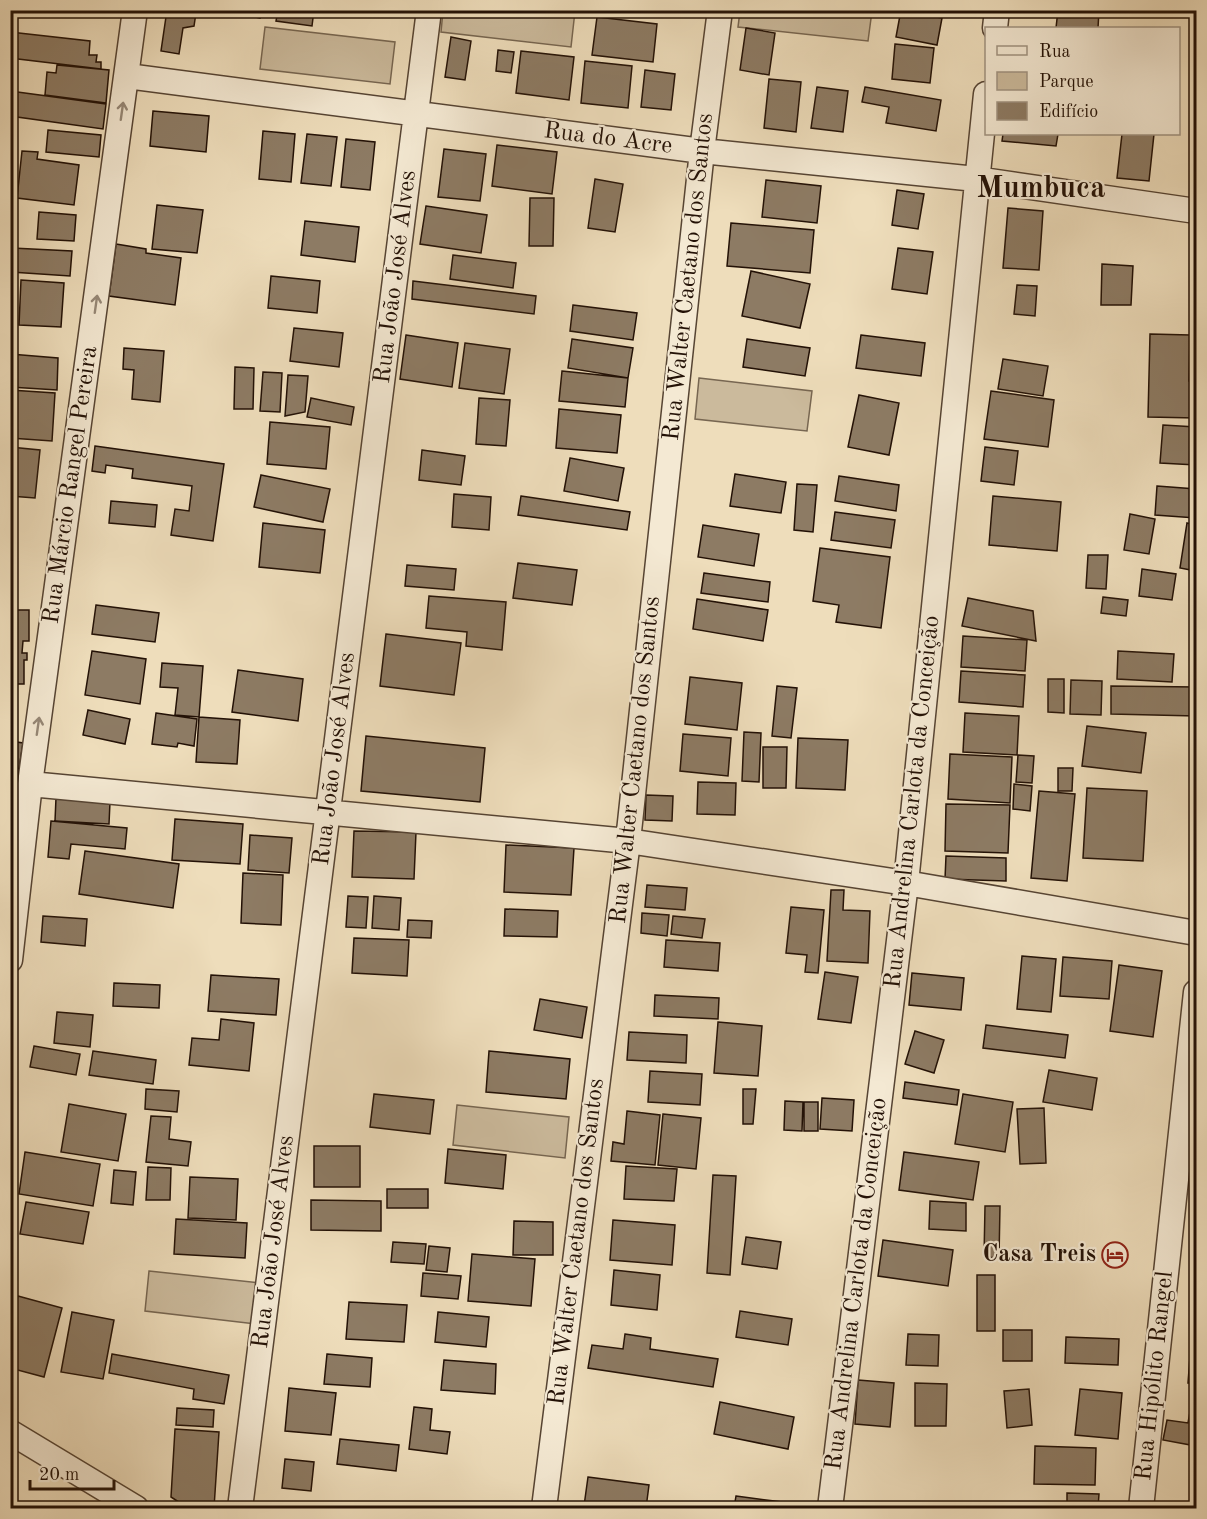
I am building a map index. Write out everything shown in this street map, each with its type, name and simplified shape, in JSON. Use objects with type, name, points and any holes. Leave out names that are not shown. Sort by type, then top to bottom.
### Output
[{"type":"street","name":"Rua Márcio Rangel Pereira","points":[[10,960],[30,784],[135,10]]},
{"type":"street","name":"Rua João José Alves","points":[[240,1509],[429,10]]},
{"type":"street","name":"Rua Walter Caetano dos Santos","points":[[544,1509],[628,841],[702,151],[720,10]]},
{"type":"street","points":[[995,27],[997,10]]},
{"type":"street","name":"Rua do Acre","points":[[127,76],[702,151],[976,179],[1197,211]]},
{"type":"street","name":"Rua Andrelina Carlota da Conceição","points":[[830,1509],[906,883],[976,179],[985,109]]},
{"type":"street","points":[[30,784],[628,841],[906,883],[1197,933]]},
{"type":"street","name":"Rua Hipólito Rangel","points":[[1141,1509],[1197,993]]},
{"type":"street","points":[[10,1432],[136,1509]]},
{"type":"green space","points":[[443,11],[575,11],[571,47],[441,32]]},
{"type":"green space","points":[[740,11],[872,11],[868,41],[738,27]]},
{"type":"green space","points":[[265,27],[395,42],[390,84],[260,69]]},
{"type":"green space","points":[[699,378],[812,391],[807,431],[695,419]]},
{"type":"green space","points":[[457,1105],[569,1117],[565,1158],[453,1145]]},
{"type":"green space","points":[[149,1271],[261,1283],[257,1324],[145,1311]]},
{"type":"building","points":[[167,10],[203,10],[196,13],[194,26],[183,28],[179,54],[161,51]]},
{"type":"building","points":[[220,10],[262,10],[260,18]]},
{"type":"building","points":[[278,10],[314,10],[312,26],[276,21]]},
{"type":"building","points":[[901,10],[942,18],[937,45],[896,37]]},
{"type":"building","points":[[1058,10],[1099,10],[1098,27],[1056,27]]},
{"type":"building","points":[[597,17],[657,24],[653,62],[592,55]]},
{"type":"building","points":[[746,28],[775,33],[769,75],[740,70]]},
{"type":"building","points":[[10,32],[90,41],[89,55],[97,55],[96,62],[101,62],[101,69],[10,58]]},
{"type":"building","points":[[451,37],[471,41],[465,80],[445,77]]},
{"type":"building","points":[[895,44],[934,48],[930,83],[892,79]]},
{"type":"building","points":[[498,50],[514,52],[511,73],[496,71]]},
{"type":"building","points":[[521,51],[574,57],[569,100],[516,93]]},
{"type":"building","points":[[585,61],[632,66],[628,108],[581,103]]},
{"type":"building","points":[[57,65],[109,70],[106,103],[45,95],[47,72],[56,73]]},
{"type":"building","points":[[645,70],[675,74],[671,110],[641,107]]},
{"type":"building","points":[[769,79],[801,82],[796,132],[764,128]]},
{"type":"building","points":[[817,87],[848,91],[843,132],[811,128]]},
{"type":"building","points":[[865,87],[941,100],[936,131],[886,123],[889,107],[862,102]]},
{"type":"building","points":[[10,91],[106,104],[103,129],[10,116]]},
{"type":"building","points":[[153,111],[209,116],[206,152],[150,146]]},
{"type":"building","points":[[48,130],[101,135],[99,157],[46,152]]},
{"type":"building","points":[[263,131],[295,134],[291,182],[259,179]]},
{"type":"building","points":[[307,134],[337,137],[331,186],[301,183]]},
{"type":"building","points":[[1003,135],[1058,135],[1056,146],[1002,141]]},
{"type":"building","points":[[1122,135],[1154,135],[1149,181],[1117,178]]},
{"type":"building","points":[[346,139],[375,142],[370,190],[341,187]]},
{"type":"building","points":[[497,145],[557,152],[552,194],[492,186]]},
{"type":"building","points":[[444,149],[486,154],[480,201],[438,197]]},
{"type":"building","points":[[22,151],[38,152],[37,159],[79,165],[74,205],[17,198]]},
{"type":"building","points":[[595,179],[623,184],[615,232],[588,228]]},
{"type":"building","points":[[766,180],[821,186],[817,223],[762,217]]},
{"type":"building","points":[[897,190],[924,194],[918,229],[892,225]]},
{"type":"building","points":[[530,198],[554,198],[553,246],[529,246]]},
{"type":"building","points":[[157,205],[203,210],[197,253],[152,249]]},
{"type":"building","points":[[426,206],[487,215],[481,253],[420,244]]},
{"type":"building","points":[[1008,208],[1043,211],[1039,270],[1003,268]]},
{"type":"building","points":[[39,212],[76,215],[74,241],[37,239]]},
{"type":"building","points":[[305,221],[359,227],[355,262],[301,255]]},
{"type":"building","points":[[731,223],[814,230],[810,273],[727,266]]},
{"type":"building","points":[[116,244],[146,249],[146,253],[181,258],[175,305],[109,296]]},
{"type":"building","points":[[12,248],[72,251],[70,276],[11,272]]},
{"type":"building","points":[[898,248],[933,252],[927,294],[892,289]]},
{"type":"building","points":[[453,255],[516,263],[513,288],[450,279]]},
{"type":"building","points":[[1102,264],[1133,266],[1131,305],[1101,305]]},
{"type":"building","points":[[751,271],[810,284],[800,328],[742,316]]},
{"type":"building","points":[[271,276],[320,281],[317,313],[268,308]]},
{"type":"building","points":[[21,280],[64,283],[61,327],[19,325]]},
{"type":"building","points":[[413,281],[536,296],[534,314],[412,299]]},
{"type":"building","points":[[1017,285],[1037,286],[1035,316],[1014,314]]},
{"type":"building","points":[[1196,293],[1196,323],[1192,322]]},
{"type":"building","points":[[573,305],[637,313],[633,340],[570,331]]},
{"type":"building","points":[[294,328],[343,333],[339,367],[290,361]]},
{"type":"building","points":[[1150,334],[1190,335],[1189,381],[1196,381],[1196,418],[1148,417]]},
{"type":"building","points":[[406,335],[458,343],[452,387],[400,379]]},
{"type":"building","points":[[861,335],[925,343],[921,376],[856,368]]},
{"type":"building","points":[[572,339],[633,348],[628,378],[568,368]]},
{"type":"building","points":[[747,339],[810,348],[805,376],[743,367]]},
{"type":"building","points":[[465,343],[510,349],[504,394],[459,388]]},
{"type":"building","points":[[124,348],[164,351],[160,402],[132,399],[134,370],[123,369]]},
{"type":"building","points":[[10,354],[58,358],[57,390],[10,387]]},
{"type":"building","points":[[1003,359],[1048,366],[1043,396],[998,389]]},
{"type":"building","points":[[235,367],[254,368],[253,409],[234,409]]},
{"type":"building","points":[[562,371],[628,378],[625,407],[559,401]]},
{"type":"building","points":[[263,372],[282,373],[280,412],[260,411]]},
{"type":"building","points":[[288,375],[308,376],[305,412],[285,416]]},
{"type":"building","points":[[10,390],[55,393],[52,441],[10,438]]},
{"type":"building","points":[[991,391],[1054,400],[1048,447],[984,439]]},
{"type":"building","points":[[859,395],[899,403],[889,455],[848,447]]},
{"type":"building","points":[[311,398],[354,407],[351,425],[307,417]]},
{"type":"building","points":[[479,398],[510,400],[506,446],[476,444]]},
{"type":"building","points":[[559,409],[621,415],[617,453],[556,448]]},
{"type":"building","points":[[270,422],[330,427],[326,469],[267,464]]},
{"type":"building","points":[[1163,425],[1196,427],[1196,465],[1160,463]]},
{"type":"building","points":[[95,446],[224,464],[213,541],[171,535],[175,509],[189,511],[192,486],[132,478],[133,469],[106,465],[105,473],[92,471]]},
{"type":"building","points":[[10,447],[40,450],[35,498],[10,496]]},
{"type":"building","points":[[985,447],[1018,451],[1014,485],[981,481]]},
{"type":"building","points":[[422,450],[465,456],[461,485],[419,480]]},
{"type":"building","points":[[570,458],[624,468],[618,501],[564,491]]},
{"type":"building","points":[[735,474],[786,482],[781,513],[730,506]]},
{"type":"building","points":[[261,475],[330,489],[323,522],[254,507]]},
{"type":"building","points":[[839,476],[899,485],[896,511],[835,501]]},
{"type":"building","points":[[797,484],[817,485],[813,532],[794,530]]},
{"type":"building","points":[[1157,486],[1196,489],[1196,518],[1155,515]]},
{"type":"building","points":[[454,494],[491,497],[489,530],[452,527]]},
{"type":"building","points":[[521,496],[630,512],[627,530],[518,515]]},
{"type":"building","points":[[993,496],[1061,502],[1057,551],[989,545]]},
{"type":"building","points":[[111,501],[157,505],[155,527],[109,523]]},
{"type":"building","points":[[10,505],[16,506],[10,553]]},
{"type":"building","points":[[835,512],[895,520],[891,548],[831,540]]},
{"type":"building","points":[[1130,514],[1155,519],[1149,554],[1124,550]]},
{"type":"building","points":[[263,523],[325,530],[320,573],[259,567]]},
{"type":"building","points":[[1187,523],[1196,525],[1196,571],[1180,568]]},
{"type":"building","points":[[703,525],[759,534],[754,566],[698,557]]},
{"type":"building","points":[[820,548],[890,557],[881,628],[836,622],[839,605],[813,601]]},
{"type":"building","points":[[1088,555],[1108,555],[1106,589],[1086,588]]},
{"type":"building","points":[[518,563],[577,570],[572,605],[513,598]]},
{"type":"building","points":[[407,565],[456,569],[454,590],[405,586]]},
{"type":"building","points":[[1142,569],[1176,574],[1172,600],[1139,596]]},
{"type":"building","points":[[704,573],[770,582],[768,602],[701,593]]},
{"type":"building","points":[[429,596],[506,602],[502,650],[466,646],[467,632],[426,628]]},
{"type":"building","points":[[1103,597],[1128,600],[1126,616],[1101,613]]},
{"type":"building","points":[[968,598],[1033,611],[1036,641],[962,626]]},
{"type":"building","points":[[697,599],[768,610],[763,641],[693,629]]},
{"type":"building","points":[[96,605],[159,613],[155,642],[92,634]]},
{"type":"building","points":[[10,610],[29,610],[29,641],[23,641],[22,653],[27,653],[27,660],[24,660],[24,684],[10,684]]},
{"type":"building","points":[[386,634],[461,643],[454,695],[380,686]]},
{"type":"building","points":[[963,636],[1027,640],[1025,671],[961,667]]},
{"type":"building","points":[[92,651],[146,659],[140,704],[85,695]]},
{"type":"building","points":[[1118,651],[1174,654],[1172,682],[1117,679]]},
{"type":"building","points":[[162,663],[203,666],[199,717],[175,715],[178,688],[160,687]]},
{"type":"building","points":[[238,670],[303,679],[298,721],[232,712]]},
{"type":"building","points":[[961,671],[1025,675],[1023,707],[959,702]]},
{"type":"building","points":[[690,677],[742,683],[737,730],[685,724]]},
{"type":"building","points":[[1048,679],[1064,679],[1064,713],[1048,712]]},
{"type":"building","points":[[1071,680],[1102,681],[1101,715],[1070,714]]},
{"type":"building","points":[[777,686],[797,688],[791,738],[772,736]]},
{"type":"building","points":[[1111,686],[1196,687],[1196,716],[1111,714]]},
{"type":"building","points":[[88,710],[130,719],[125,744],[83,735]]},
{"type":"building","points":[[156,713],[197,719],[194,746],[178,743],[177,747],[152,744]]},
{"type":"building","points":[[965,713],[1019,716],[1017,755],[963,752]]},
{"type":"building","points":[[199,717],[240,720],[237,764],[196,762]]},
{"type":"building","points":[[1087,726],[1146,733],[1141,773],[1082,766]]},
{"type":"building","points":[[744,732],[761,733],[759,782],[742,781]]},
{"type":"building","points":[[683,734],[731,738],[728,776],[680,771]]},
{"type":"building","points":[[366,736],[485,748],[480,802],[361,791]]},
{"type":"building","points":[[798,738],[848,740],[845,790],[796,788]]},
{"type":"building","points":[[10,741],[23,743],[19,769],[10,768]]},
{"type":"building","points":[[763,747],[787,747],[786,788],[763,788]]},
{"type":"building","points":[[950,754],[1012,757],[1010,803],[948,799]]},
{"type":"building","points":[[1018,755],[1034,756],[1032,783],[1016,782]]},
{"type":"building","points":[[1058,768],[1073,768],[1072,791],[1058,791]]},
{"type":"building","points":[[698,782],[736,783],[735,815],[697,814]]},
{"type":"building","points":[[1014,784],[1032,786],[1030,811],[1013,809]]},
{"type":"building","points":[[1087,788],[1147,791],[1143,861],[1083,858]]},
{"type":"building","points":[[1039,791],[1075,794],[1067,881],[1031,878]]},
{"type":"building","points":[[646,795],[673,796],[672,821],[645,820]]},
{"type":"building","points":[[56,798],[110,802],[109,824],[55,821]]},
{"type":"building","points":[[946,804],[1010,805],[1008,853],[945,851]]},
{"type":"building","points":[[175,819],[243,824],[240,864],[172,860]]},
{"type":"building","points":[[51,821],[127,828],[125,849],[71,844],[69,859],[48,857]]},
{"type":"building","points":[[354,831],[416,832],[414,879],[352,877]]},
{"type":"building","points":[[250,835],[292,838],[289,873],[248,870]]},
{"type":"building","points":[[506,845],[574,848],[571,895],[504,892]]},
{"type":"building","points":[[85,851],[179,864],[173,908],[79,894]]},
{"type":"building","points":[[946,856],[1006,858],[1006,881],[945,879]]},
{"type":"building","points":[[243,873],[283,875],[281,925],[241,923]]},
{"type":"building","points":[[647,885],[687,888],[685,910],[645,907]]},
{"type":"building","points":[[831,890],[844,890],[843,910],[870,911],[868,963],[827,961]]},
{"type":"building","points":[[348,896],[368,897],[366,928],[346,927]]},
{"type":"building","points":[[374,896],[401,898],[399,930],[372,928]]},
{"type":"building","points":[[791,907],[824,910],[818,973],[805,972],[807,955],[786,953]]},
{"type":"building","points":[[505,909],[558,911],[557,937],[504,936]]},
{"type":"building","points":[[642,913],[669,915],[667,936],[641,933]]},
{"type":"building","points":[[43,916],[87,919],[85,946],[41,942]]},
{"type":"building","points":[[673,916],[705,919],[702,938],[671,934]]},
{"type":"building","points":[[408,920],[432,921],[431,938],[407,937]]},
{"type":"building","points":[[354,938],[409,940],[407,976],[352,973]]},
{"type":"building","points":[[666,940],[720,943],[718,971],[664,967]]},
{"type":"building","points":[[1022,956],[1056,959],[1051,1012],[1017,1009]]},
{"type":"building","points":[[1063,957],[1112,961],[1109,999],[1060,996]]},
{"type":"building","points":[[1119,965],[1162,971],[1153,1037],[1110,1031]]},
{"type":"building","points":[[825,972],[858,977],[851,1023],[818,1019]]},
{"type":"building","points":[[912,973],[964,978],[961,1010],[909,1005]]},
{"type":"building","points":[[211,975],[279,979],[276,1015],[208,1011]]},
{"type":"building","points":[[114,983],[160,985],[159,1008],[113,1006]]},
{"type":"building","points":[[655,995],[719,998],[718,1019],[654,1016]]},
{"type":"building","points":[[540,999],[587,1007],[582,1038],[534,1030]]},
{"type":"building","points":[[57,1012],[93,1015],[90,1047],[54,1043]]},
{"type":"building","points":[[221,1019],[254,1023],[249,1071],[189,1065],[192,1038],[219,1040]]},
{"type":"building","points":[[718,1022],[762,1026],[758,1076],[714,1073]]},
{"type":"building","points":[[986,1025],[1068,1035],[1065,1058],[983,1048]]},
{"type":"building","points":[[915,1031],[944,1040],[934,1073],[905,1064]]},
{"type":"building","points":[[629,1032],[687,1035],[686,1063],[627,1060]]},
{"type":"building","points":[[34,1046],[80,1054],[76,1075],[30,1067]]},
{"type":"building","points":[[93,1051],[156,1060],[153,1084],[89,1075]]},
{"type":"building","points":[[489,1051],[570,1059],[566,1099],[486,1092]]},
{"type":"building","points":[[1049,1070],[1097,1078],[1092,1110],[1043,1102]]},
{"type":"building","points":[[650,1071],[702,1074],[700,1105],[648,1102]]},
{"type":"building","points":[[905,1082],[959,1090],[957,1105],[903,1098]]},
{"type":"building","points":[[146,1089],[179,1091],[177,1112],[145,1109]]},
{"type":"building","points":[[743,1089],[756,1089],[753,1124],[743,1124]]},
{"type":"building","points":[[374,1094],[434,1100],[430,1134],[370,1127]]},
{"type":"building","points":[[963,1094],[1013,1102],[1005,1152],[955,1144]]},
{"type":"building","points":[[822,1098],[854,1100],[852,1131],[820,1129]]},
{"type":"building","points":[[785,1101],[803,1102],[802,1131],[784,1130]]},
{"type":"building","points":[[804,1102],[818,1102],[818,1131],[804,1131]]},
{"type":"building","points":[[69,1104],[126,1114],[118,1161],[61,1152]]},
{"type":"building","points":[[1044,1108],[1046,1163],[1020,1164],[1017,1109]]},
{"type":"building","points":[[627,1111],[660,1115],[655,1165],[611,1161],[613,1142],[624,1144]]},
{"type":"building","points":[[663,1114],[701,1118],[696,1169],[658,1165]]},
{"type":"building","points":[[151,1116],[171,1117],[169,1139],[191,1142],[188,1166],[146,1162]]},
{"type":"building","points":[[314,1146],[360,1146],[360,1187],[314,1187]]},
{"type":"building","points":[[448,1149],[506,1155],[503,1189],[445,1183]]},
{"type":"building","points":[[25,1152],[100,1164],[93,1206],[19,1194]]},
{"type":"building","points":[[904,1152],[979,1162],[973,1200],[899,1190]]},
{"type":"building","points":[[626,1166],[677,1169],[674,1201],[624,1199]]},
{"type":"building","points":[[148,1167],[171,1168],[170,1200],[146,1200]]},
{"type":"building","points":[[114,1170],[136,1172],[133,1205],[111,1203]]},
{"type":"building","points":[[713,1175],[736,1176],[730,1275],[707,1273]]},
{"type":"building","points":[[190,1177],[238,1179],[236,1220],[188,1218]]},
{"type":"building","points":[[387,1189],[428,1189],[428,1208],[387,1208]]},
{"type":"building","points":[[311,1200],[381,1201],[381,1231],[311,1230]]},
{"type":"building","points":[[930,1201],[966,1203],[966,1231],[929,1229]]},
{"type":"building","points":[[26,1202],[89,1212],[83,1244],[20,1234]]},
{"type":"building","points":[[985,1206],[1000,1206],[999,1258],[984,1257]]},
{"type":"building","points":[[176,1219],[247,1223],[245,1258],[174,1254]]},
{"type":"building","points":[[613,1220],[675,1225],[672,1265],[610,1260]]},
{"type":"building","points":[[514,1221],[553,1222],[553,1255],[513,1255]]},
{"type":"building","points":[[746,1237],[781,1242],[777,1269],[742,1264]]},
{"type":"building","points":[[883,1240],[953,1250],[948,1286],[878,1276]]},
{"type":"building","points":[[393,1242],[426,1244],[424,1264],[391,1262]]},
{"type":"building","points":[[429,1246],[450,1248],[447,1272],[426,1270]]},
{"type":"building","points":[[472,1254],[535,1259],[531,1306],[468,1301]]},
{"type":"building","points":[[614,1270],[660,1275],[657,1310],[611,1305]]},
{"type":"building","points":[[423,1273],[461,1276],[458,1299],[421,1296]]},
{"type":"building","points":[[977,1275],[995,1275],[995,1331],[977,1331]]},
{"type":"building","points":[[18,1296],[62,1308],[44,1377],[10,1368],[10,1324]]},
{"type":"building","points":[[349,1302],[407,1305],[404,1342],[346,1339]]},
{"type":"building","points":[[740,1311],[792,1319],[788,1345],[736,1337]]},
{"type":"building","points":[[72,1312],[114,1320],[103,1379],[61,1372]]},
{"type":"building","points":[[438,1312],[489,1317],[486,1347],[435,1342]]},
{"type":"building","points":[[1003,1330],[1032,1330],[1032,1361],[1003,1361]]},
{"type":"building","points":[[625,1334],[651,1338],[650,1349],[718,1359],[713,1387],[588,1368],[592,1345],[623,1349]]},
{"type":"building","points":[[908,1334],[939,1335],[938,1366],[906,1365]]},
{"type":"building","points":[[1066,1337],[1119,1339],[1118,1365],[1065,1363]]},
{"type":"building","points":[[1191,1344],[1196,1344],[1196,1383],[1188,1383]]},
{"type":"building","points":[[112,1354],[229,1375],[224,1404],[193,1399],[194,1389],[109,1373]]},
{"type":"building","points":[[327,1354],[372,1358],[370,1387],[324,1384]]},
{"type":"building","points":[[444,1360],[496,1364],[495,1394],[441,1390]]},
{"type":"building","points":[[858,1380],[894,1383],[890,1427],[855,1424]]},
{"type":"building","points":[[915,1383],[947,1384],[946,1426],[915,1426]]},
{"type":"building","points":[[289,1388],[336,1393],[331,1435],[285,1431]]},
{"type":"building","points":[[1029,1389],[1032,1425],[1007,1428],[1004,1391]]},
{"type":"building","points":[[1080,1389],[1122,1393],[1118,1439],[1075,1435]]},
{"type":"building","points":[[1193,1395],[1196,1396],[1196,1446],[1163,1440],[1167,1420],[1188,1423]]},
{"type":"building","points":[[720,1402],[794,1417],[788,1449],[714,1434]]},
{"type":"building","points":[[414,1407],[432,1409],[430,1430],[450,1432],[447,1454],[409,1449]]},
{"type":"building","points":[[177,1408],[214,1410],[213,1427],[176,1425]]},
{"type":"building","points":[[175,1429],[219,1432],[214,1508],[188,1508],[171,1497]]},
{"type":"building","points":[[340,1439],[399,1445],[396,1471],[337,1464]]},
{"type":"building","points":[[1035,1446],[1096,1448],[1095,1485],[1034,1484]]},
{"type":"building","points":[[285,1459],[314,1462],[311,1491],[282,1488]]},
{"type":"building","points":[[588,1477],[649,1485],[646,1508],[584,1506]]},
{"type":"building","points":[[1067,1493],[1099,1494],[1098,1508],[1067,1508]]},
{"type":"building","points":[[736,1496],[782,1502],[781,1508],[734,1508]]},
{"type":"place","name":"Casa Treis","points":[[1115,1255]]},
{"type":"district","name":"Mumbuca","points":[[1041,189]]}]
